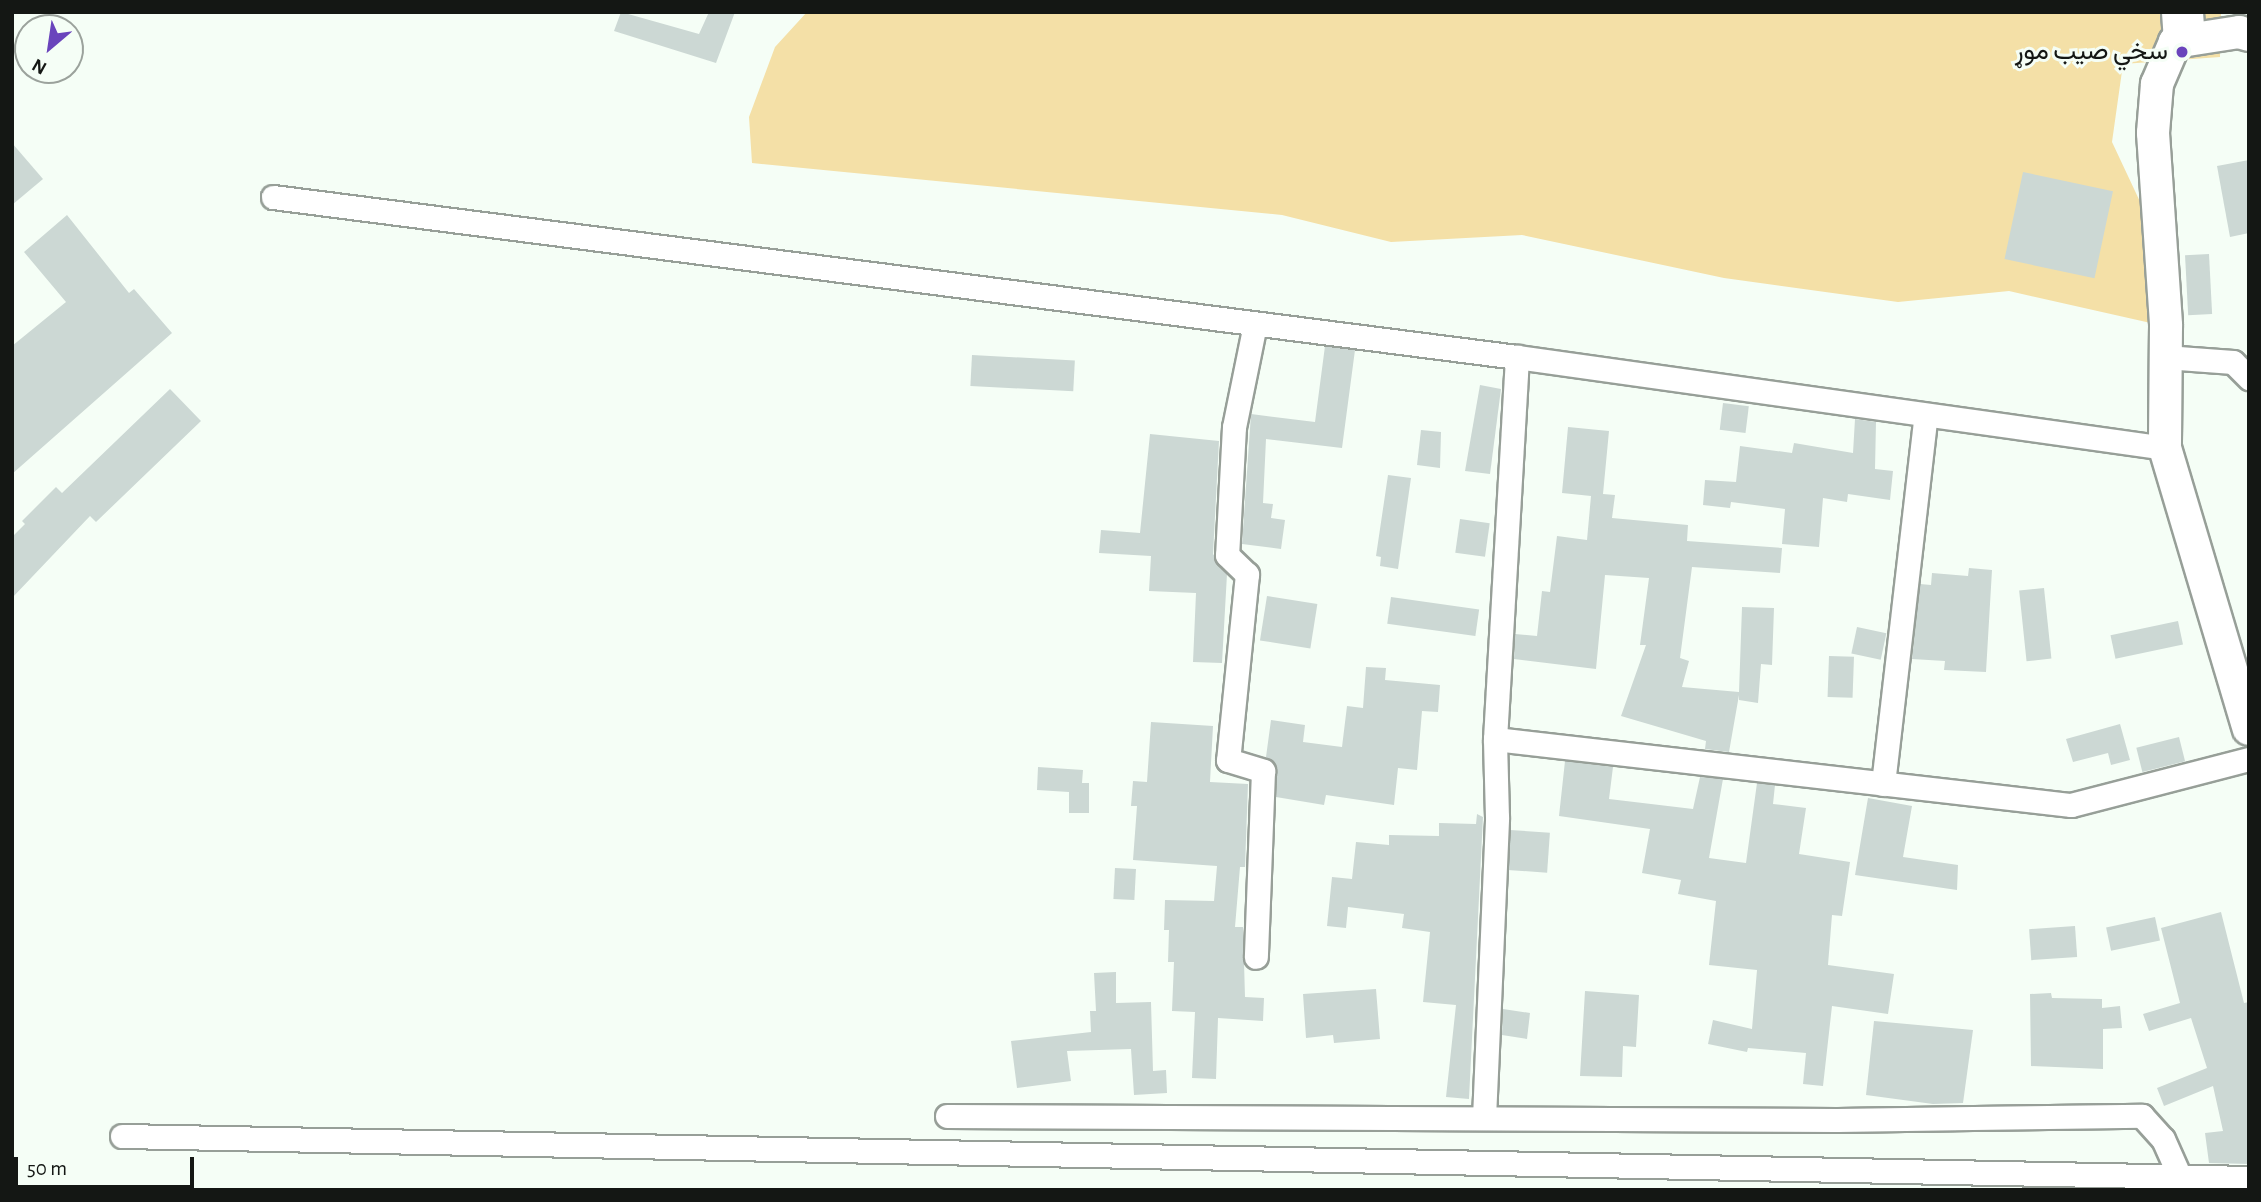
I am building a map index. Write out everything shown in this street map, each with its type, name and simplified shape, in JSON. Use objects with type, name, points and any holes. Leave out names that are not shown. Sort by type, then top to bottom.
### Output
[{"type":"street","points":[[2249,35],[2183,27],[2157,84],[2152,132],[2165,357],[2165,448],[2249,729]]},
{"type":"street","points":[[273,197],[1517,357],[2165,448]]},
{"type":"street","points":[[1255,324],[1234,427],[1227,555],[1247,574],[1228,760],[1263,771],[1256,957]]},
{"type":"street","points":[[1484,1118],[1497,817],[1495,739],[1517,357]]},
{"type":"street","points":[[2165,357],[2233,362],[2249,378]]},
{"type":"street","points":[[1884,783],[1926,415]]},
{"type":"street","points":[[1495,739],[2071,805],[2249,759]]},
{"type":"street","points":[[947,1116],[2142,1116],[2163,1139],[2180,1177]]},
{"type":"street","points":[[122,1136],[1964,1180],[2249,1178]]},
{"type":"shaded area","points":[[807,12],[2221,12],[2220,57],[2123,64],[2112,142],[2158,240],[2164,326],[2009,291],[1898,302],[1724,278],[1522,235],[1391,242],[1282,215],[752,163],[749,117],[775,47]]},
{"type":"building","points":[[621,12],[699,34],[709,12],[735,12],[716,63],[614,31]]},
{"type":"building","points":[[12,143],[43,179],[12,205]]},
{"type":"building","points":[[2249,160],[2249,233],[2230,237],[2217,166]]},
{"type":"building","points":[[2023,172],[2113,191],[2094,278],[2004,259]]},
{"type":"building","points":[[67,215],[129,293],[134,289],[172,333],[12,474],[12,346],[66,302],[24,252]]},
{"type":"building","points":[[2209,254],[2212,314],[2188,315],[2185,255]]},
{"type":"building","points":[[1325,346],[1355,350],[1342,448],[1266,439],[1263,503],[1273,504],[1271,518],[1285,520],[1281,549],[1242,544],[1251,414],[1315,422]]},
{"type":"building","points":[[972,355],[1075,360],[1073,391],[970,386]]},
{"type":"building","points":[[1480,385],[1501,389],[1490,474],[1465,471]]},
{"type":"building","points":[[170,389],[201,421],[96,522],[90,516],[12,598],[12,537],[25,524],[22,521],[56,487],[62,493]]},
{"type":"building","points":[[1723,403],[1749,406],[1746,433],[1720,430]]},
{"type":"building","points":[[1855,419],[1876,422],[1875,469],[1893,471],[1890,500],[1848,494],[1847,502],[1823,498],[1819,547],[1782,544],[1785,509],[1731,502],[1730,508],[1703,505],[1705,480],[1736,482],[1740,446],[1792,453],[1794,443],[1853,453]]},
{"type":"building","points":[[1568,427],[1609,431],[1603,494],[1615,495],[1612,518],[1688,525],[1687,541],[1782,548],[1780,573],[1692,567],[1680,658],[1689,661],[1682,687],[1739,692],[1742,607],[1774,608],[1772,665],[1761,664],[1758,703],[1739,700],[1739,695],[1729,752],[1705,749],[1706,741],[1621,716],[1646,645],[1640,645],[1649,578],[1605,575],[1596,669],[1514,659],[1515,634],[1537,636],[1542,591],[1550,592],[1557,536],[1587,540],[1591,496],[1562,493]]},
{"type":"building","points":[[1421,430],[1441,432],[1440,468],[1417,465]]},
{"type":"building","points":[[1150,434],[1219,441],[1213,554],[1227,574],[1222,663],[1193,662],[1196,593],[1149,591],[1151,556],[1099,553],[1101,530],[1140,533]]},
{"type":"building","points":[[1388,475],[1411,478],[1398,569],[1380,566],[1381,557],[1376,556]]},
{"type":"building","points":[[1460,519],[1490,523],[1485,557],[1455,553]]},
{"type":"building","points":[[1969,568],[1992,570],[1986,672],[1944,670],[1945,661],[1912,659],[1920,584],[1931,585],[1932,573],[1968,576]]},
{"type":"building","points":[[2044,588],[2051,659],[2027,661],[2019,591]]},
{"type":"building","points":[[1267,596],[1317,604],[1310,648],[1260,640]]},
{"type":"building","points":[[1391,597],[1479,609],[1475,636],[1387,624]]},
{"type":"building","points":[[2178,621],[2183,644],[2115,659],[2111,635]]},
{"type":"building","points":[[1857,627],[1886,633],[1881,660],[1851,653]]},
{"type":"building","points":[[1829,656],[1854,657],[1853,698],[1828,697]]},
{"type":"building","points":[[1366,667],[1386,668],[1385,680],[1440,685],[1438,712],[1422,711],[1417,770],[1398,768],[1394,805],[1326,795],[1324,805],[1276,797],[1277,771],[1266,757],[1271,720],[1305,725],[1303,742],[1342,747],[1347,706],[1363,708]]},
{"type":"building","points":[[1151,722],[1213,726],[1210,782],[1248,784],[1245,867],[1240,867],[1235,927],[1243,927],[1245,997],[1264,998],[1263,1021],[1218,1018],[1216,1079],[1192,1078],[1195,1012],[1172,1011],[1174,962],[1168,962],[1169,930],[1164,930],[1165,900],[1214,901],[1217,866],[1133,860],[1137,806],[1131,806],[1133,781],[1147,782]]},
{"type":"building","points":[[2120,724],[2130,760],[2111,765],[2108,753],[2073,762],[2066,739]]},
{"type":"building","points":[[2179,737],[2185,761],[2142,772],[2136,748]]},
{"type":"building","points":[[1565,761],[1613,767],[1609,799],[1693,809],[1700,777],[1723,779],[1709,858],[1746,863],[1757,783],[1775,785],[1773,804],[1806,808],[1799,854],[1850,862],[1842,916],[1832,915],[1828,965],[1894,974],[1888,1014],[1832,1006],[1823,1086],[1803,1084],[1806,1053],[1748,1048],[1747,1052],[1708,1044],[1713,1020],[1752,1029],[1757,970],[1709,965],[1716,901],[1678,894],[1681,880],[1642,873],[1650,829],[1559,816]]},
{"type":"building","points":[[1038,767],[1083,770],[1082,783],[1089,783],[1089,813],[1069,813],[1069,792],[1037,790]]},
{"type":"building","points":[[1868,798],[1912,806],[1903,857],[1958,865],[1957,890],[1855,875]]},
{"type":"building","points":[[1477,814],[1483,817],[1469,1099],[1446,1097],[1456,1005],[1423,1002],[1430,932],[1402,928],[1404,914],[1348,907],[1346,928],[1327,926],[1332,877],[1352,879],[1356,842],[1389,845],[1389,835],[1439,836],[1439,823],[1476,824]]},
{"type":"building","points":[[1510,830],[1550,833],[1547,873],[1507,870]]},
{"type":"building","points":[[1115,868],[1136,869],[1134,900],[1113,899]]},
{"type":"building","points":[[2221,912],[2244,1003],[2249,1002],[2249,1164],[2209,1163],[2205,1133],[2223,1131],[2213,1086],[2164,1106],[2157,1088],[2207,1068],[2191,1018],[2149,1031],[2143,1014],[2180,1003],[2161,928]]},
{"type":"building","points":[[2155,917],[2160,940],[2111,951],[2106,927]]},
{"type":"building","points":[[2075,926],[2077,957],[2031,960],[2029,929]]},
{"type":"building","points":[[1116,972],[1116,1003],[1151,1002],[1153,1071],[1166,1070],[1167,1093],[1134,1095],[1131,1049],[1067,1051],[1071,1081],[1017,1088],[1011,1041],[1091,1032],[1090,1011],[1096,1011],[1094,973]]},
{"type":"building","points":[[1376,989],[1380,1039],[1334,1043],[1333,1035],[1306,1038],[1303,994]]},
{"type":"building","points":[[1585,991],[1639,995],[1636,1047],[1623,1046],[1622,1077],[1580,1076]]},
{"type":"building","points":[[2051,993],[2052,998],[2102,999],[2102,1008],[2120,1006],[2122,1028],[2103,1029],[2103,1069],[2031,1066],[2030,994]]},
{"type":"building","points":[[1503,1009],[1530,1013],[1527,1039],[1502,1035]]},
{"type":"building","points":[[1874,1021],[1973,1030],[1963,1103],[1933,1104],[1866,1095]]},
{"type":"place","name":"سخي صیب موړ","points":[[2182,52]]}]
